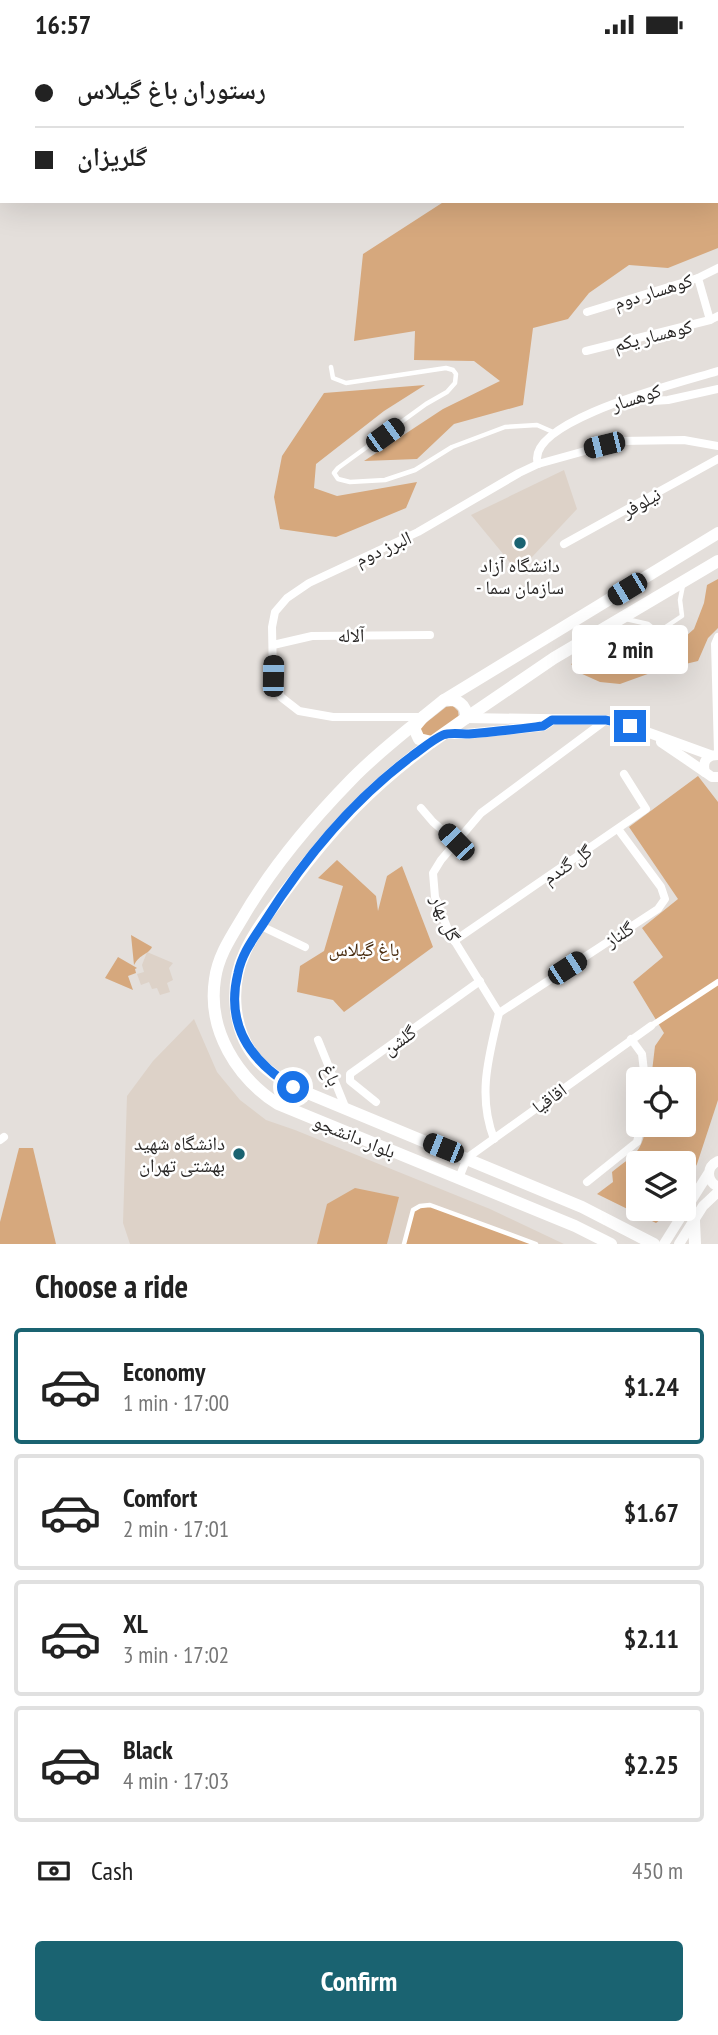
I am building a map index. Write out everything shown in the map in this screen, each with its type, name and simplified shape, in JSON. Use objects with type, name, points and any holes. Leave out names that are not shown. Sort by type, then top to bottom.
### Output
[{"type":"main road","points":[[444,700],[718,533]]},
{"type":"main road","points":[[444,700],[462,704],[466,717],[554,658],[718,561]]},
{"type":"main road","name":"بلوار دانشجو","points":[[444,700],[351,780],[287,853],[252,901],[225,947],[215,978],[214,1003],[220,1034],[232,1059],[253,1086],[278,1104],[575,1226],[611,1244]]},
{"type":"main road","points":[[423,717],[414,728],[415,733],[419,739],[432,742]]},
{"type":"main road","name":"بلوار دانشجو","points":[[466,717],[393,771],[346,814],[307,861],[261,926],[245,951],[237,974],[236,1017],[242,1035],[259,1062],[293,1087],[582,1207],[654,1244]]},
{"type":"main road","points":[[694,1221],[695,1244]]},
{"type":"street","name":"کوهسار دوم","points":[[587,311],[698,278],[718,268]]},
{"type":"street","points":[[698,278],[714,318]]},
{"type":"street","name":"کوهسار یکم","points":[[586,351],[714,318]]},
{"type":"street","name":"کوهسار","points":[[553,432],[579,417],[718,371]]},
{"type":"street","points":[[645,394],[653,401],[668,400],[718,389]]},
{"type":"street","points":[[538,464],[537,451],[553,432]]},
{"type":"street","name":"البرز دوم","points":[[423,717],[333,717],[299,711],[281,697],[273,676],[272,627],[275,612],[287,598],[298,591],[347,564],[418,532],[538,464],[621,441],[684,440],[718,446]]},
{"type":"street","name":"نیلوفر","points":[[564,544],[718,459]]},
{"type":"street","name":"آلاله","points":[[273,645],[312,636],[430,635]]},
{"type":"street","points":[[715,754],[715,644],[718,637]]},
{"type":"street","points":[[466,717],[606,720],[715,754]]},
{"type":"street","points":[[444,734],[543,726],[552,720]]},
{"type":"street","name":"گل بهار","points":[[499,1013],[454,941],[435,897],[433,873],[481,813],[606,720]]},
{"type":"street","points":[[650,734],[713,778]]},
{"type":"street","points":[[713,778],[703,766],[705,759],[715,754]]},
{"type":"street","name":"گل گندم","points":[[454,941],[646,809],[624,774]]},
{"type":"street","points":[[421,808],[456,842]]},
{"type":"street","name":"گلناز","points":[[499,1013],[658,909],[665,899],[662,887],[618,829]]},
{"type":"street","points":[[261,926],[305,947]]},
{"type":"street","name":"گلشن","points":[[376,1102],[350,1081],[350,1074],[480,981]]},
{"type":"street","points":[[651,1026],[718,982]]},
{"type":"street","points":[[494,1139],[486,1120],[485,1076],[499,1013]]},
{"type":"street","name":"اقاقیا","points":[[467,1158],[651,1026]]},
{"type":"street","points":[[631,1039],[642,1054],[644,1067]]},
{"type":"street","name":"باغ","points":[[318,1040],[346,1109]]},
{"type":"street","points":[[587,1182],[638,1142],[639,1137]]},
{"type":"street","points":[[459,1178],[467,1158]]},
{"type":"street","points":[[664,1244],[710,1167],[718,1161]]},
{"type":"street","points":[[696,1218],[718,1189],[708,1174]]},
{"type":"street","points":[[679,1244],[694,1221]]},
{"type":"lane","points":[[331,367],[333,378],[346,383],[446,368],[456,374],[455,383],[447,391],[338,468],[334,473],[338,479],[350,482],[385,481],[415,470],[452,447],[505,427],[537,425],[553,432]]},
{"type":"lane","points":[[622,618],[648,624],[658,632],[682,616],[680,600],[684,582]]},
{"type":"lane","points":[[404,1244],[413,1210],[430,1205],[536,1244]]},
{"type":"shaded area","name":"دانشگاه آزاد - سازمان سما","points":[[564,470],[577,509],[518,572],[471,515]]},
{"type":"shaded area","points":[[147,952],[173,963],[169,968],[173,980],[167,983],[170,992],[160,995],[157,988],[152,989],[149,982],[141,985],[137,974],[144,972],[142,965]]},
{"type":"shaded area","name":"دانشگاه شهید بهشتی تهران","points":[[194,1019],[217,1072],[240,1100],[266,1120],[490,1209],[564,1244],[130,1244],[123,1223],[127,1096],[153,1061]]},
{"type":"green space","points":[[442,203],[718,203],[718,248],[668,268],[629,265],[589,293],[568,319],[533,328],[523,405],[454,424],[417,459],[364,461],[443,409],[500,381],[474,361],[414,360],[415,331],[354,341],[363,254]]},
{"type":"green space","points":[[425,385],[384,411],[316,464],[314,488],[337,496],[417,482],[406,508],[336,537],[280,529],[274,497],[282,456],[324,393]]},
{"type":"green space","points":[[718,579],[718,628],[708,638],[698,661],[656,671],[620,684],[600,682],[580,673],[571,664],[600,651],[627,657],[669,651],[694,629],[704,603],[707,585]]},
{"type":"green space","points":[[453,706],[458,711],[459,719],[432,738],[424,737],[420,729],[422,726],[446,707]]},
{"type":"green space","points":[[698,776],[718,802],[718,1100],[696,1166],[696,1151],[636,1151],[643,1137],[696,1137],[696,1067],[653,1067],[655,1046],[664,1033],[633,982],[663,957],[642,928],[678,899],[629,827]]},
{"type":"green space","name":"باغ گیلاس","points":[[337,860],[376,896],[378,911],[387,876],[402,866],[433,947],[344,1012],[333,1000],[297,992],[300,966],[324,951],[343,886],[318,878]]},
{"type":"green space","points":[[131,935],[152,947],[134,965]]},
{"type":"green space","points":[[118,957],[137,968],[136,973],[128,976],[133,990],[105,978]]},
{"type":"green space","points":[[19,1148],[33,1148],[56,1244],[0,1244],[0,1222]]},
{"type":"green space","points":[[626,1161],[626,1208],[597,1194],[613,1182],[612,1172]]},
{"type":"green space","points":[[355,1188],[399,1197],[387,1244],[317,1244],[327,1204]]},
{"type":"green space","points":[[430,1205],[536,1244],[404,1244],[413,1210]]},
{"type":"place","name":"دانشگاه آزاد - سازمان سما","points":[[520,543]]},
{"type":"place","name":"دانشگاه شهید بهشتی تهران","points":[[239,1154]]},
{"type":"route","points":[[293,1087],[259,1062],[242,1035],[236,1017],[237,974],[245,951],[274,906],[346,814],[393,771],[444,734],[543,726],[552,720],[606,720],[630,726]]}]
